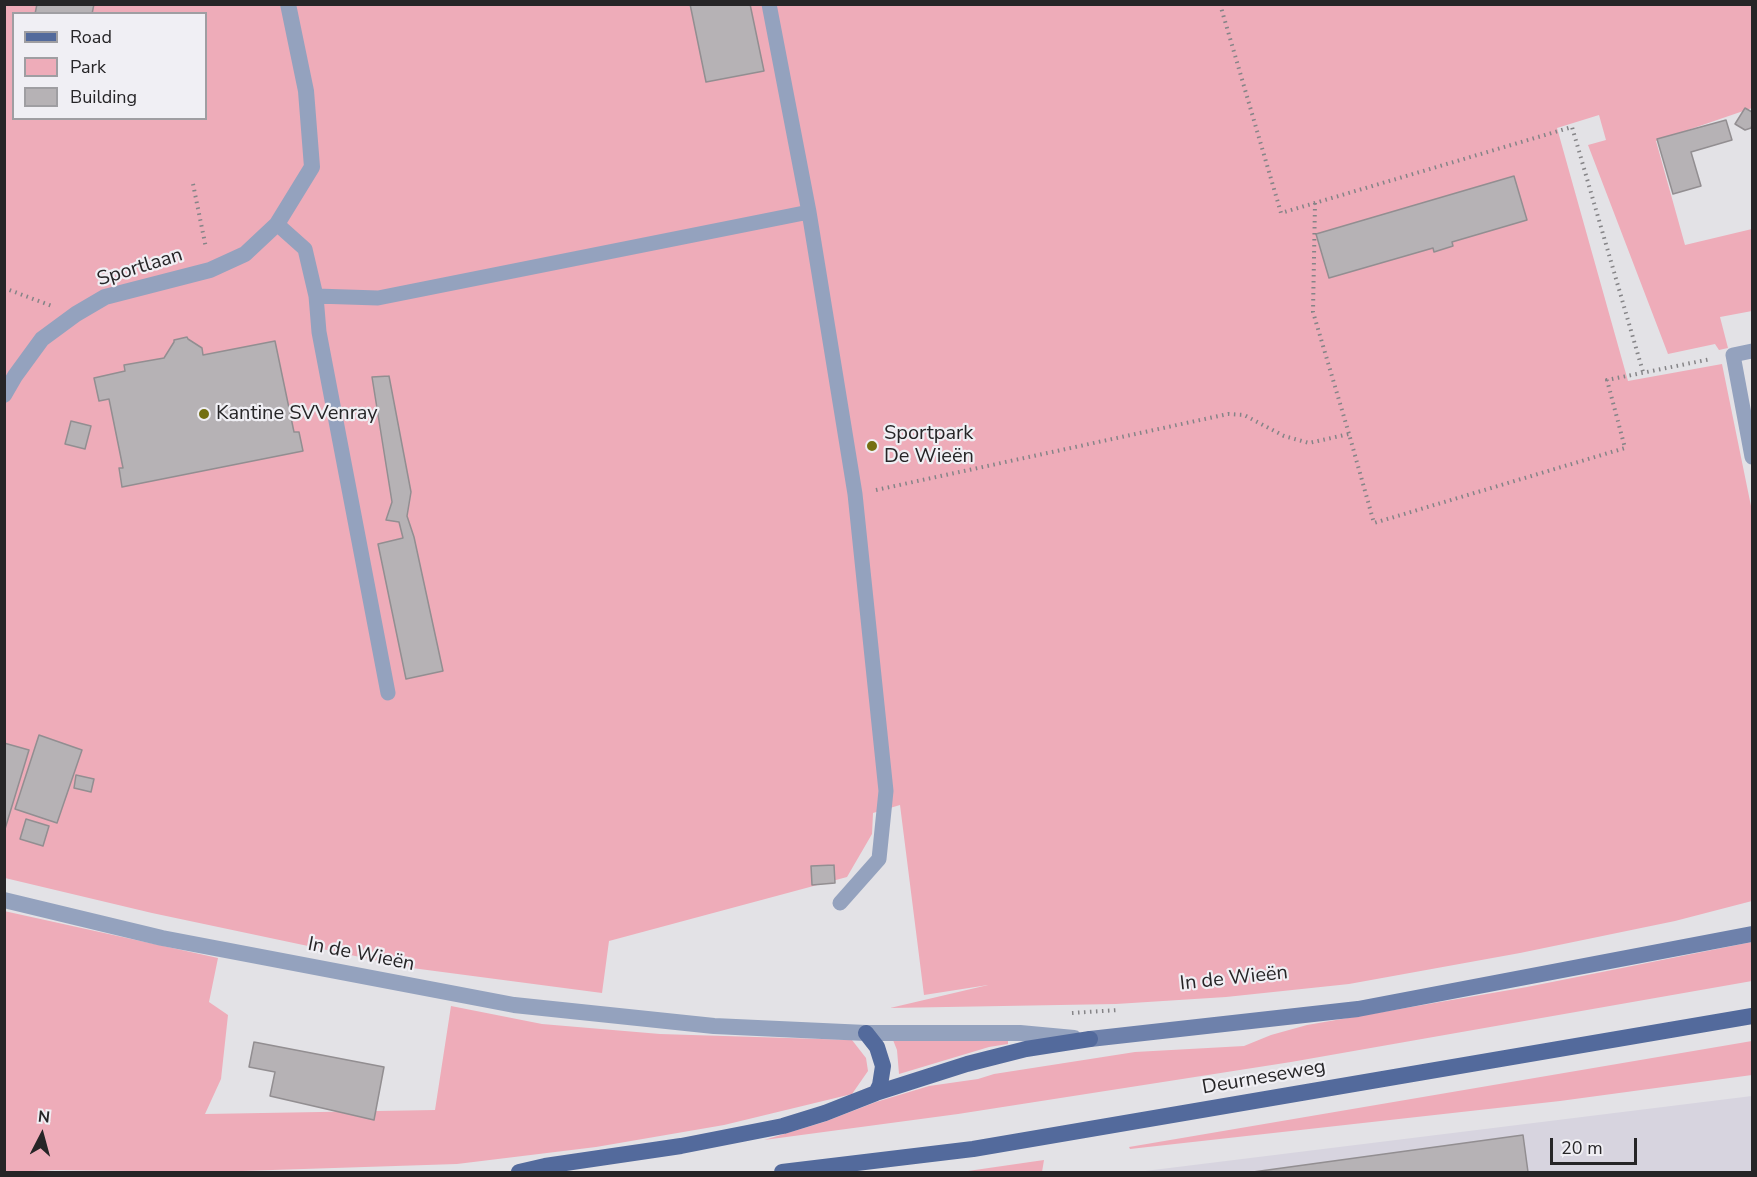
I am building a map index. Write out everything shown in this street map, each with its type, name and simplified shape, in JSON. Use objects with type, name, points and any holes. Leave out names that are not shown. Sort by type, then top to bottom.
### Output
[{"type":"main road","name":"In de Wieën","points":[[1089,1040],[1358,1009],[1752,934]]},
{"type":"main road","name":"Deurneseweg","points":[[782,1173],[973,1149],[1752,1016]]},
{"type":"main road","points":[[866,1033],[877,1047],[883,1066],[880,1085],[876,1093]]},
{"type":"main road","points":[[519,1173],[545,1166],[681,1146],[783,1126],[967,1064],[1012,1052],[1089,1040]]},
{"type":"street","name":"Sportlaan","points":[[4,395],[42,339],[75,314],[105,297],[210,270],[245,254],[277,224],[312,167],[306,91],[288,4]]},
{"type":"street","name":"In de Wieën","points":[[4,900],[162,938],[514,1005],[714,1026],[866,1033],[1020,1033],[1089,1040]]},
{"type":"lane","points":[[770,4],[809,212],[855,494],[885,791],[879,858],[840,903]]},
{"type":"lane","points":[[316,296],[378,298],[809,212]]},
{"type":"lane","points":[[277,224],[305,249],[316,296],[319,332],[388,693]]},
{"type":"lane","points":[[1752,351],[1733,355],[1752,457]]},
{"type":"path","points":[[1220,4],[1281,213],[1572,127],[1643,372]]},
{"type":"path","points":[[193,184],[210,270]]},
{"type":"path","points":[[1315,203],[1313,312],[1374,523],[1625,448],[1607,380],[1733,355]]},
{"type":"path","points":[[4,288],[75,314]]},
{"type":"path","points":[[855,494],[1228,414],[1244,416],[1284,436],[1310,443],[1349,434]]},
{"type":"path","points":[[1060,1013],[1128,1010]]},
{"type":"shaded area","points":[[1752,1096],[1752,1172],[1137,1172]]},
{"type":"green space","name":"Sportpark De Wieën","points":[[5,5],[1752,5],[1752,108],[1656,141],[1685,245],[1752,229],[1752,311],[1720,317],[1728,348],[1719,350],[1715,344],[1668,354],[1588,145],[1606,140],[1599,115],[1557,128],[1628,381],[1722,364],[1752,511],[1752,901],[1675,921],[1520,953],[1349,984],[1226,997],[1116,1004],[890,1008],[988,985],[924,995],[900,805],[873,813],[872,834],[847,877],[609,941],[602,993],[412,968],[152,913],[5,878]]},
{"type":"green space","points":[[4,911],[218,958],[209,1002],[228,1015],[221,1079],[205,1114],[435,1110],[451,1006],[542,1024],[660,1034],[852,1040],[866,1058],[868,1071],[852,1094],[724,1125],[596,1147],[457,1164],[211,1172],[55,1170],[5,1172]]},
{"type":"green space","points":[[1752,942],[1752,981],[1291,1062],[958,1114],[764,1140],[929,1086],[1135,1052],[1244,1046],[1271,1035],[1307,1025],[1527,987]]},
{"type":"green space","points":[[893,1040],[1008,1041],[1008,1044],[989,1047],[899,1074],[897,1050]]},
{"type":"green space","points":[[1752,1041],[1752,1075],[1560,1101],[1130,1149],[1129,1147]]},
{"type":"green space","points":[[1044,1160],[1042,1172],[961,1172]]},
{"type":"building","points":[[37,4],[94,4],[92,12],[35,12]]},
{"type":"building","points":[[690,4],[750,4],[764,71],[706,82]]},
{"type":"building","points":[[1745,108],[1752,112],[1752,125],[1751,128],[1745,130],[1735,124]]},
{"type":"building","points":[[1726,120],[1732,140],[1691,152],[1701,186],[1673,194],[1657,139]]},
{"type":"building","points":[[1514,176],[1527,220],[1452,242],[1453,246],[1434,252],[1433,248],[1329,278],[1316,234]]},
{"type":"building","points":[[187,337],[202,348],[203,355],[275,341],[294,432],[299,432],[303,451],[122,487],[119,468],[123,468],[109,399],[99,401],[94,378],[125,371],[124,365],[164,358],[174,340]]},
{"type":"building","points":[[389,376],[411,492],[407,516],[414,537],[443,671],[406,679],[378,544],[403,538],[399,522],[386,520],[392,502],[372,377]]},
{"type":"building","points":[[71,421],[91,426],[85,449],[65,444]]},
{"type":"building","points":[[39,735],[82,750],[57,823],[15,809]]},
{"type":"building","points":[[4,743],[29,750],[5,829],[4,829]]},
{"type":"building","points":[[76,775],[94,779],[91,792],[74,788]]},
{"type":"building","points":[[26,819],[49,826],[43,846],[20,839]]},
{"type":"building","points":[[834,865],[835,883],[812,885],[811,866]]},
{"type":"building","points":[[254,1042],[384,1067],[374,1120],[270,1096],[275,1072],[249,1067]]},
{"type":"building","points":[[1523,1135],[1528,1172],[1253,1172]]},
{"type":"place","name":"Kantine SVVenray","points":[[204,414]]},
{"type":"place","name":"Sportpark De Wieën","points":[[872,446]]}]
